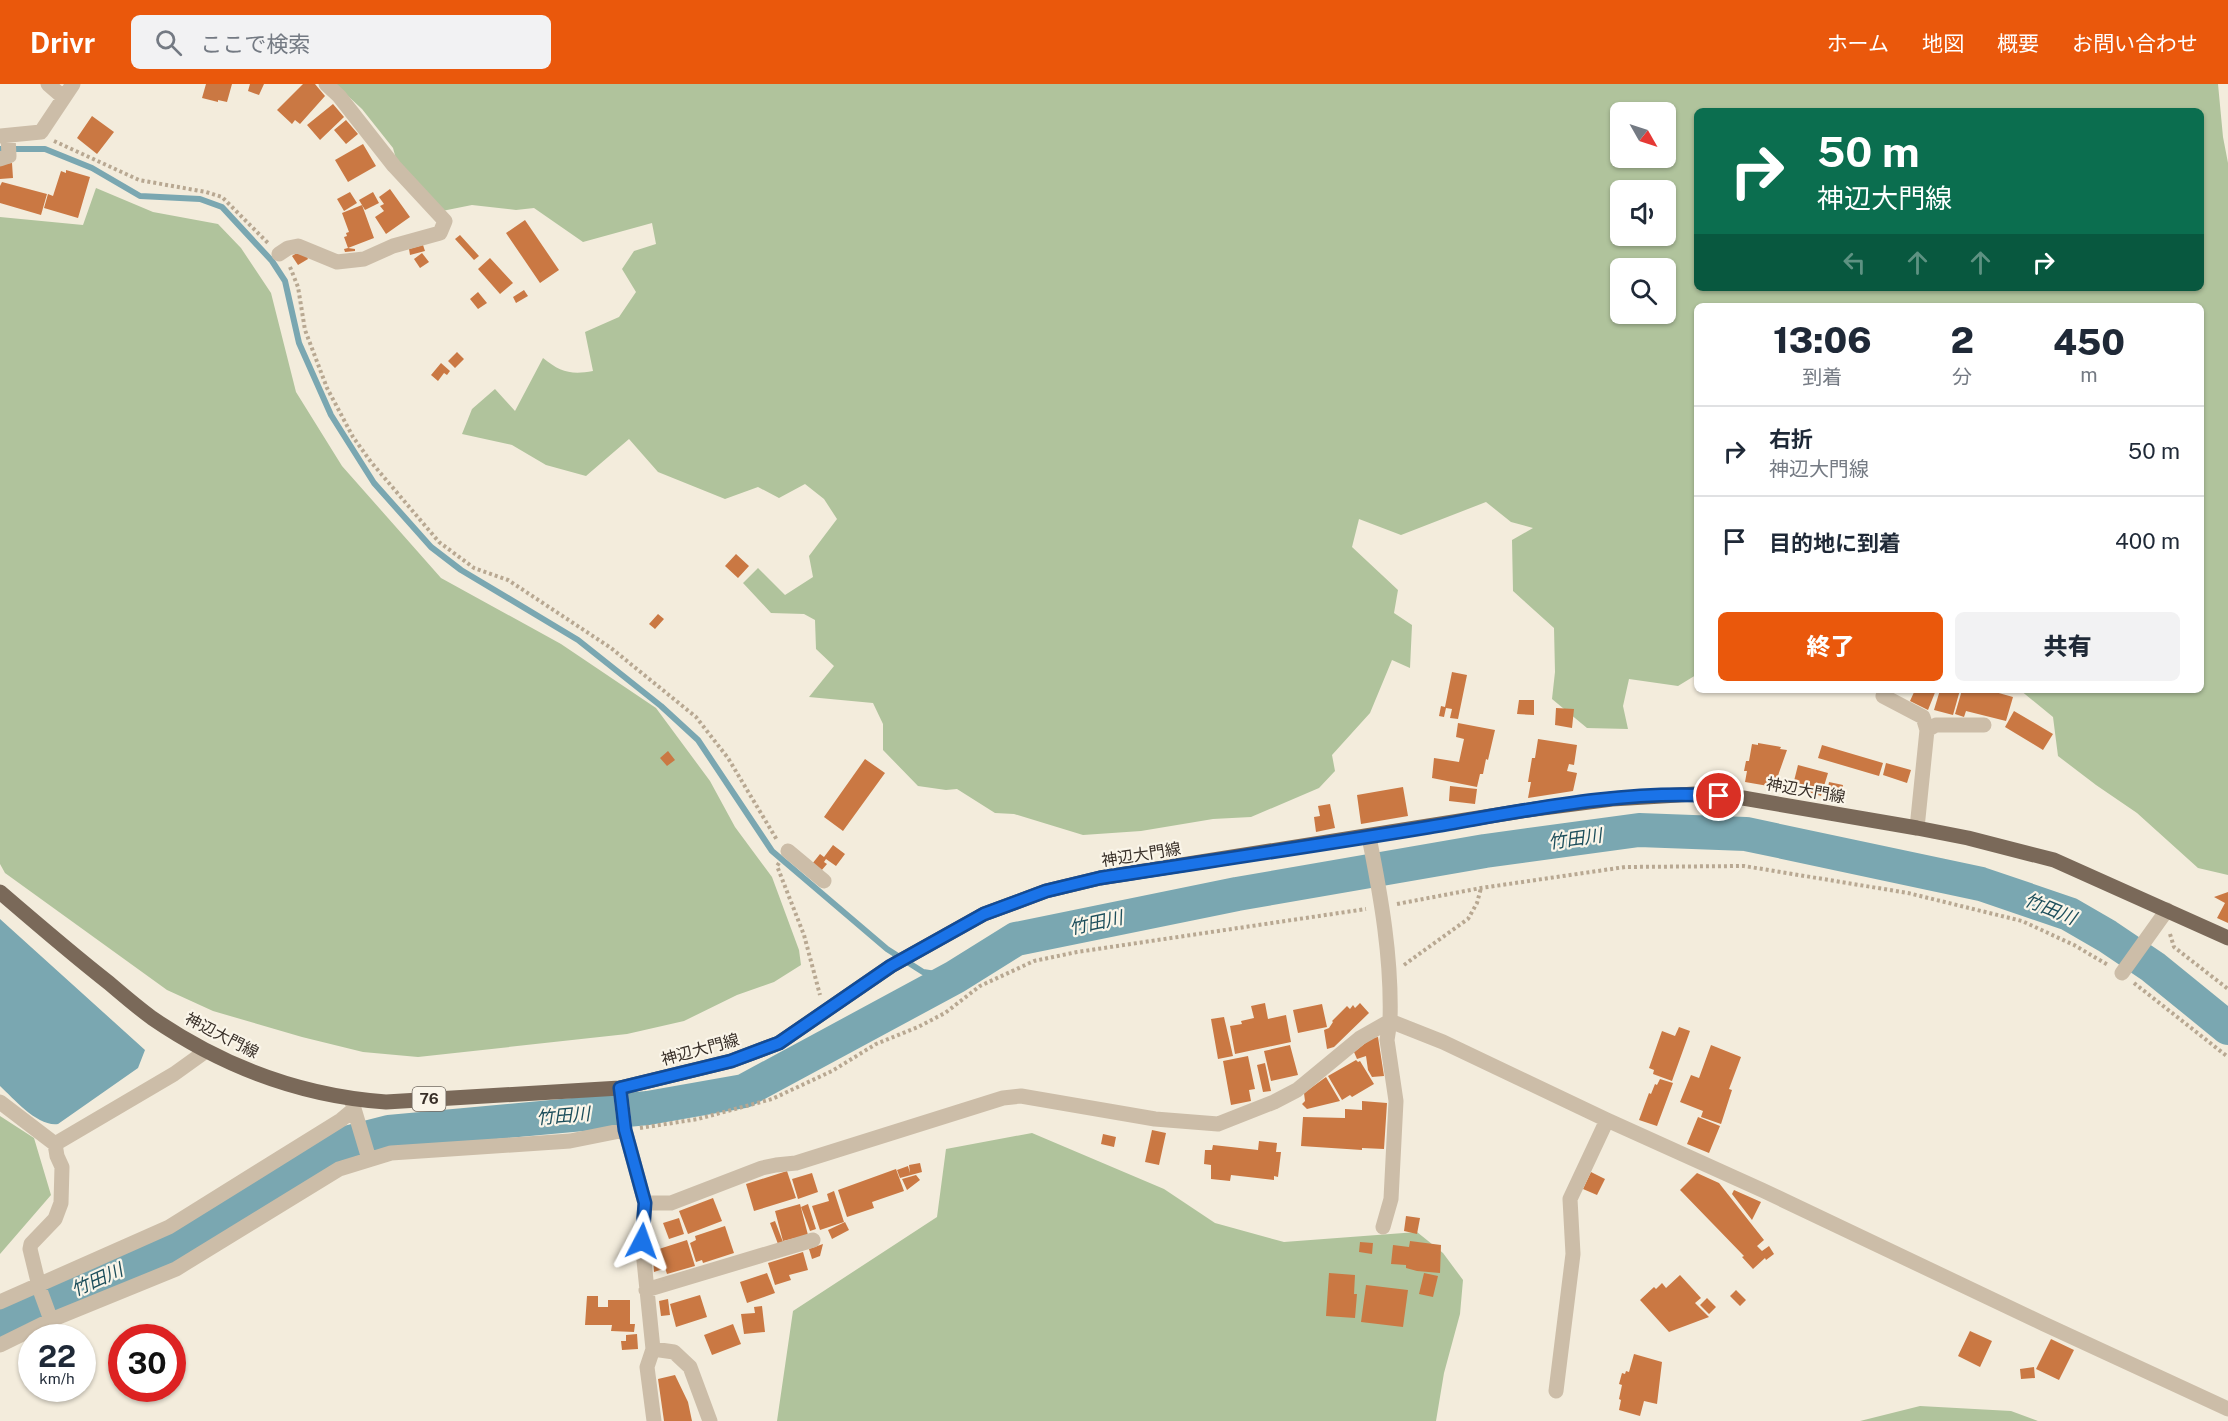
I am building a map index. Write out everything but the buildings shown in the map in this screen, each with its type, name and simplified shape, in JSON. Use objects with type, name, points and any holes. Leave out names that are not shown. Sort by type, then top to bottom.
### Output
[{"type":"main road","name":"神辺大門線","points":[[0,892],[151,1017],[206,1051],[241,1068],[354,1110],[386,1102],[621,1094],[731,1061],[779,1043],[915,951],[984,914],[1046,891],[1100,878],[1370,844],[1590,802],[1695,794],[1743,798],[1968,838],[2054,860],[2228,938]]},
{"type":"street","points":[[48,84],[63,97]]},
{"type":"street","points":[[5,146],[45,129],[73,84]]},
{"type":"street","points":[[279,254],[288,248],[298,246],[337,262],[364,259],[393,246],[440,233],[445,221],[394,166],[339,96],[326,84]]},
{"type":"street","points":[[1883,696],[1923,717],[1927,729],[1917,828]]},
{"type":"street","points":[[1927,729],[1936,725],[1984,725]]},
{"type":"street","points":[[1370,844],[1381,904],[1390,975],[1390,1021],[1387,1040],[1395,1101],[1391,1199],[1383,1227]]},
{"type":"street","points":[[784,857],[824,881]]},
{"type":"street","points":[[2124,971],[2167,909]]},
{"type":"street","points":[[1390,1021],[1443,1042],[2228,1409]]},
{"type":"street","points":[[645,1203],[671,1203],[762,1168],[796,1163],[1003,1098],[1021,1096],[1144,1118],[1218,1124],[1274,1102],[1297,1090],[1360,1038],[1390,1021]]},
{"type":"street","points":[[56,1144],[174,1074],[206,1051]]},
{"type":"street","points":[[621,1094],[624,1128],[645,1203],[642,1241],[653,1349],[647,1367],[654,1421]]},
{"type":"street","points":[[0,1102],[56,1144],[57,1156],[62,1167],[62,1203],[55,1219],[31,1244],[30,1249],[39,1287],[51,1318]]},
{"type":"street","points":[[0,1302],[39,1287],[169,1227],[354,1110],[368,1157]]},
{"type":"street","points":[[1556,1391],[1573,1254],[1570,1199],[1606,1120]]},
{"type":"street","points":[[0,1345],[51,1318],[176,1269],[339,1169],[368,1157],[391,1153],[570,1141],[624,1128]]},
{"type":"street","points":[[646,1290],[813,1239]]},
{"type":"street","points":[[653,1349],[674,1352],[690,1367],[710,1421]]},
{"type":"path","points":[[41,132],[50,139],[139,180],[222,197],[270,244],[273,250],[288,262],[298,287],[305,330],[327,388],[353,437],[378,471],[439,542],[474,568],[508,580],[611,648],[696,717],[728,758],[784,857],[777,866],[804,935],[824,1013]]},
{"type":"path","points":[[624,1128],[698,1119],[772,1099],[832,1071],[876,1044],[945,1013],[980,986],[1034,961],[1077,952],[1625,867],[1744,866],[1908,893],[2022,921],[2124,971],[2228,1057]]},
{"type":"path","points":[[1390,975],[1468,919],[1477,903],[1481,888]]},
{"type":"path","points":[[2167,909],[2169,930],[2174,947],[2228,989]]},
{"type":"green space","points":[[335,84],[2218,84],[2228,163],[2228,875],[2198,868],[2137,813],[2058,756],[2053,717],[2024,693],[2204,693],[2204,303],[1694,303],[1694,676],[1678,686],[1629,679],[1623,706],[1628,729],[1587,728],[1552,699],[1555,672],[1554,628],[1513,591],[1512,540],[1533,528],[1511,522],[1486,502],[1401,535],[1359,519],[1352,547],[1398,590],[1394,613],[1412,625],[1410,668],[1392,660],[1370,713],[1332,755],[1335,771],[1319,788],[1251,817],[1213,819],[1141,831],[1083,835],[1014,814],[995,813],[957,789],[946,790],[918,786],[883,750],[883,724],[873,703],[809,697],[834,666],[816,649],[815,620],[804,614],[771,613],[743,583],[758,568],[785,595],[813,577],[809,556],[837,519],[824,499],[805,484],[779,498],[758,487],[725,499],[658,472],[629,439],[586,476],[546,465],[512,445],[462,434],[472,409],[495,389],[515,411],[543,358],[566,371],[578,373],[593,371],[585,332],[619,317],[636,292],[622,269],[634,251],[656,244],[652,223],[583,242],[534,208],[516,210],[472,205],[442,211],[398,166],[393,148],[362,109]]},
{"type":"green space","points":[[96,188],[153,212],[218,224],[241,248],[271,293],[296,392],[342,466],[441,578],[561,644],[656,708],[710,781],[735,827],[772,877],[799,950],[801,965],[774,982],[737,995],[684,1021],[627,1034],[418,1057],[363,1052],[213,1011],[167,990],[5,873],[0,864],[0,217],[83,225]]},
{"type":"green space","points":[[0,1116],[34,1138],[51,1195],[0,1254]]},
{"type":"green space","points":[[1032,1133],[1164,1189],[1215,1223],[1284,1242],[1417,1232],[1443,1253],[1463,1280],[1460,1314],[1444,1373],[1436,1421],[777,1421],[793,1311],[937,1217],[946,1149]]},
{"type":"green space","points":[[1920,1406],[2011,1411],[2038,1421],[1860,1421]]},
{"type":"water","points":[[0,919],[145,1050],[138,1068],[58,1124],[50,1124],[35,1117],[0,1086]]},
{"type":"waterway","points":[[0,149],[45,149],[92,168],[140,196],[200,199],[222,207],[272,261],[285,281],[299,343],[331,415],[374,483],[431,547],[461,570],[578,640],[661,706],[698,740],[772,851],[887,949],[923,972],[955,977]]},
{"type":"waterway","name":"竹田川","points":[[0,1324],[197,1235],[342,1144],[389,1132],[648,1108],[744,1091],[955,977],[1016,939],[1237,894],[1485,851],[1639,830],[1746,834],[1981,884],[2069,914],[2107,936],[2153,967],[2228,1028]]},
{"type":"route","points":[[642,1241],[645,1203],[625,1130],[620,1088],[731,1061],[779,1043],[891,966],[984,914],[1046,891],[1100,878],[1534,809],[1612,799],[1695,794],[1719,796]]}]
